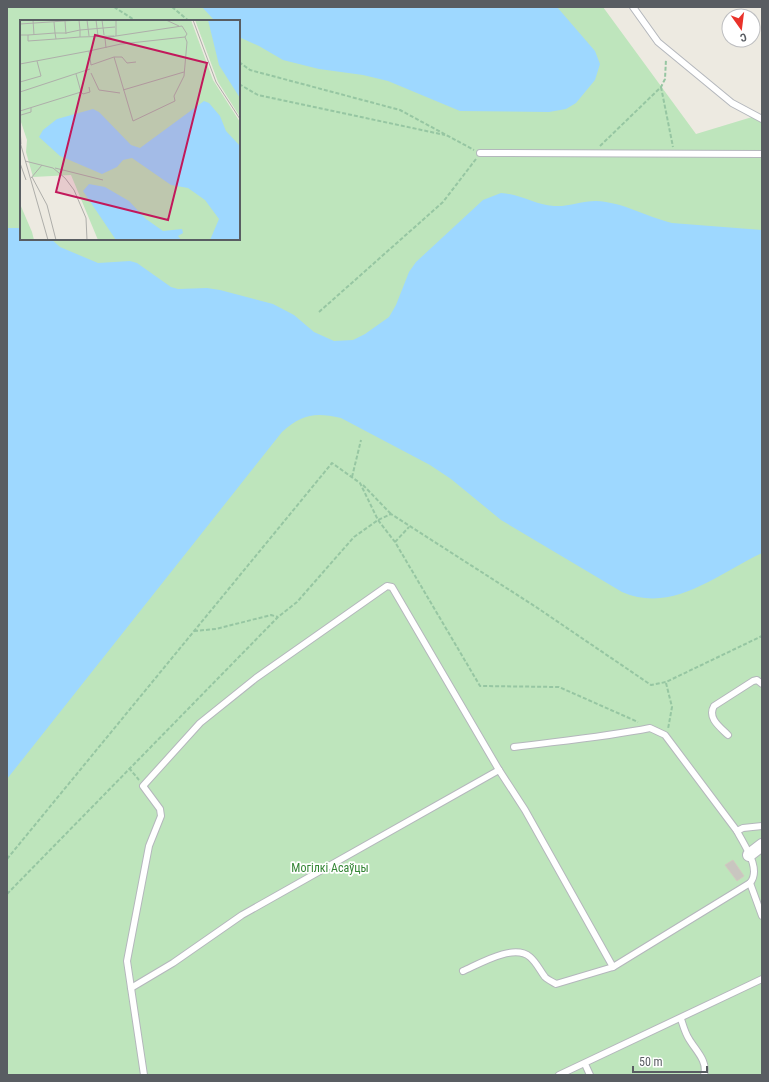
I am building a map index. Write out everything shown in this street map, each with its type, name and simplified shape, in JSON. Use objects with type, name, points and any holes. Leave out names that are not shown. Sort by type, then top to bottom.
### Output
[{"type":"street","points":[[749,854],[762,845]]},
{"type":"lane","points":[[633,7],[658,42],[732,103],[762,119]]},
{"type":"lane","points":[[480,153],[762,154]]},
{"type":"lane","points":[[144,1075],[127,961],[149,846],[161,816],[160,809],[144,786],[200,723],[256,678],[387,586],[392,587],[499,770],[525,810],[613,967]]},
{"type":"lane","points":[[728,735],[711,717],[711,712],[714,706],[753,680],[757,680],[762,684]]},
{"type":"lane","points":[[462,971],[498,956],[518,952],[529,956],[546,978],[556,984],[613,967],[750,883],[754,873],[749,854],[737,831],[665,736],[650,728],[608,736],[587,737],[514,747]]},
{"type":"lane","points":[[131,988],[173,963],[242,914],[499,770]]},
{"type":"lane","points":[[737,831],[743,828],[762,826]]},
{"type":"lane","points":[[750,883],[762,916]]},
{"type":"lane","points":[[559,1075],[681,1019],[762,979]]},
{"type":"lane","points":[[681,1019],[688,1038],[704,1061],[706,1068],[704,1075]]},
{"type":"lane","points":[[585,1064],[590,1075]]},
{"type":"path","points":[[114,7],[134,20]]},
{"type":"path","points":[[172,7],[188,20]]},
{"type":"path","points":[[591,153],[661,87],[665,78],[667,49]]},
{"type":"path","points":[[240,63],[250,70],[400,110],[480,153],[443,202],[319,312]]},
{"type":"path","points":[[240,85],[258,95],[448,136]]},
{"type":"path","points":[[661,87],[675,153]]},
{"type":"path","points":[[352,477],[361,440]]},
{"type":"path","points":[[360,483],[391,514],[409,527],[536,607],[651,685],[666,682],[762,636]]},
{"type":"path","points":[[7,894],[278,617],[297,602],[354,536],[378,520],[391,514]]},
{"type":"path","points":[[395,542],[409,527]]},
{"type":"path","points":[[194,630],[216,629],[271,615],[278,617]]},
{"type":"path","points":[[665,736],[670,726],[672,707],[666,682]]},
{"type":"path","points":[[129,768],[144,786]]},
{"type":"green space","name":"Могілкі Асаўцы","points":[[7,7],[603,7],[696,134],[762,114],[762,1075],[7,1075]]},
{"type":"water","points":[[202,7],[557,7],[595,51],[600,64],[595,80],[576,103],[566,109],[549,112],[460,111],[388,81],[363,75],[319,69],[283,60],[259,46],[240,37],[240,20],[214,20]]},
{"type":"water","points":[[501,193],[515,195],[541,204],[554,206],[564,206],[591,201],[606,202],[672,223],[762,230],[762,553],[694,589],[677,595],[659,598],[641,598],[622,592],[501,520],[451,479],[430,465],[341,418],[324,415],[309,416],[296,421],[282,432],[7,779],[7,228],[20,228],[20,240],[52,240],[60,247],[98,263],[130,261],[137,263],[171,287],[178,289],[207,288],[220,290],[273,304],[294,315],[314,332],[334,341],[353,340],[365,334],[389,317],[396,305],[409,272],[416,262],[483,200]]},
{"type":"building","points":[[733,860],[744,876],[737,881],[725,865]]}]
